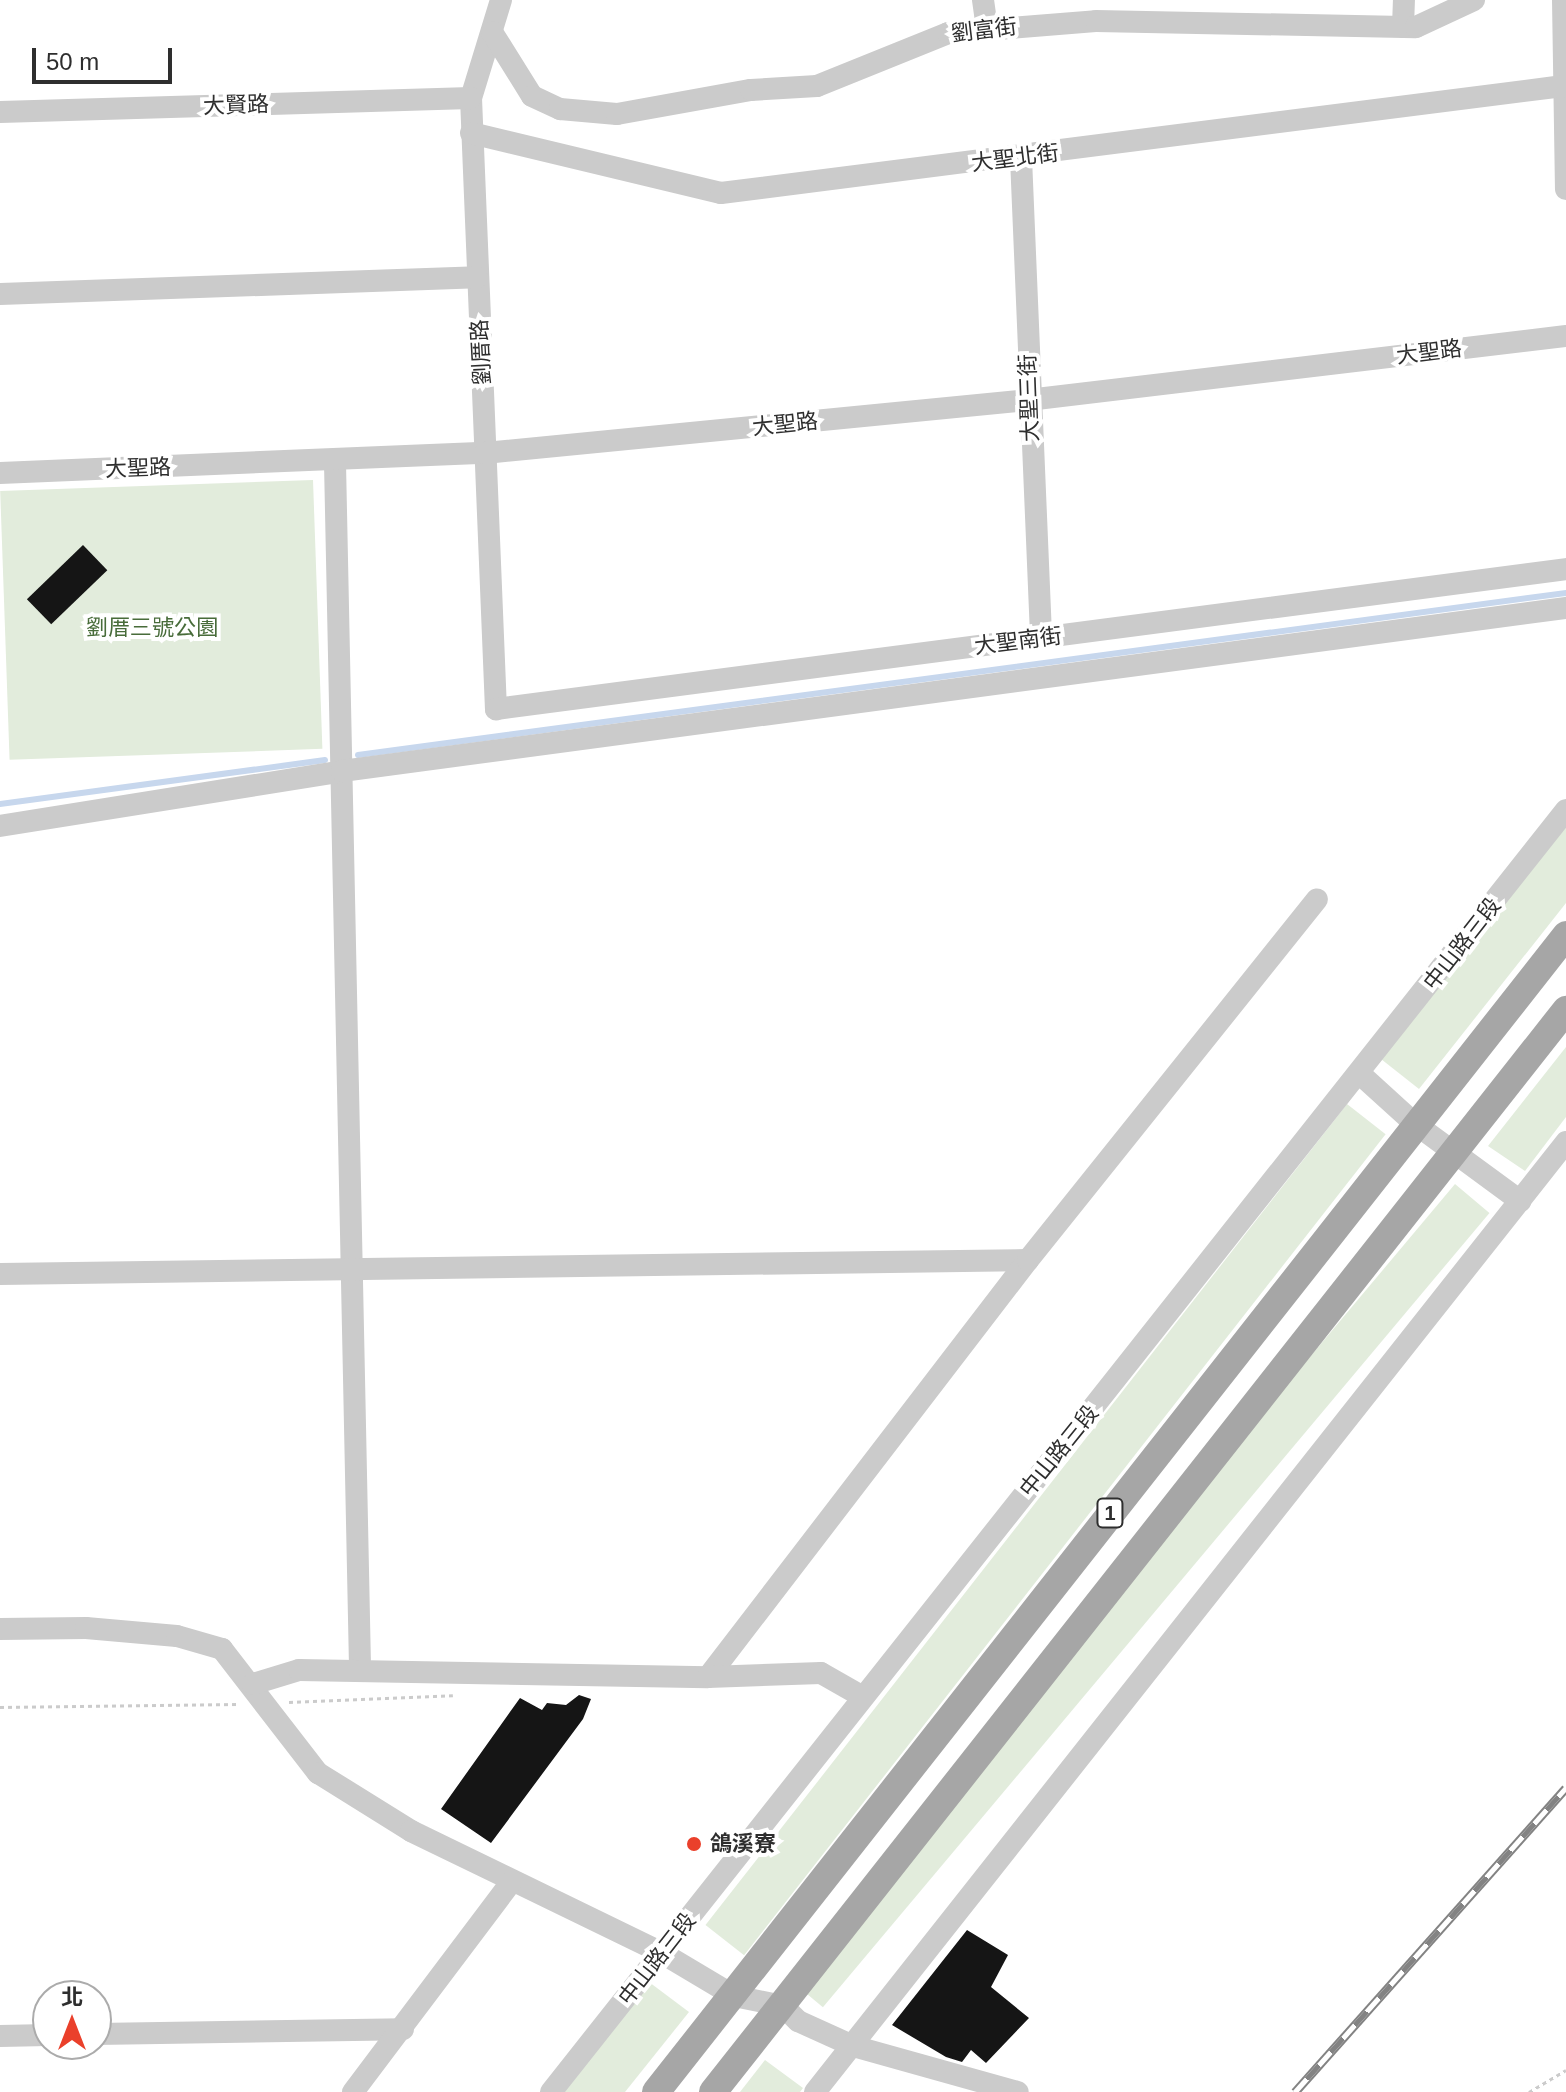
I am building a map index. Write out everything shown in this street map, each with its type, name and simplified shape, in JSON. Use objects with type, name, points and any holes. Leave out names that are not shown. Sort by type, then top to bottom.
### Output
[{"type":"main road","name":"1","points":[[656,2092],[1414,1123],[1566,935]]},
{"type":"main road","name":"1","points":[[713,2092],[1566,1010]]},
{"type":"street","name":"劉厝路","points":[[496,709],[471,98],[501,0]]},
{"type":"street","points":[[983,0],[987,29]]},
{"type":"street","points":[[1307,23],[1308,0]]},
{"type":"street","points":[[1403,27],[1404,0]]},
{"type":"street","name":"劉富街","points":[[492,32],[532,96],[560,109],[617,114],[751,90],[817,86],[948,33],[1096,21],[1416,27],[1474,0]]},
{"type":"street","points":[[1563,0],[1566,189]]},
{"type":"street","name":"大聖北街","points":[[471,133],[721,193],[1021,158],[1563,86]]},
{"type":"street","name":"大賢路","points":[[0,112],[471,98]]},
{"type":"street","name":"大聖三街","points":[[1021,158],[1028,400],[1041,638]]},
{"type":"street","points":[[0,294],[477,277]]},
{"type":"street","name":"大聖路","points":[[0,473],[335,463],[485,453],[1028,400],[1566,336]]},
{"type":"street","points":[[335,463],[360,1669]]},
{"type":"street","name":"大聖南街","points":[[496,709],[1566,569]]},
{"type":"street","points":[[0,826],[342,771],[1566,608]]},
{"type":"street","name":"中山路三段","points":[[551,2092],[1566,810]]},
{"type":"street","points":[[708,1677],[1028,1260],[1317,899]]},
{"type":"street","points":[[1360,1074],[1414,1123],[1520,1201]]},
{"type":"street","points":[[815,2092],[1566,1142]]},
{"type":"street","points":[[0,1274],[1028,1260]]},
{"type":"street","points":[[0,1629],[86,1628],[177,1636],[222,1649],[318,1773],[411,1831],[662,1953],[734,1996],[783,2006],[798,2021],[853,2046],[1018,2092]]},
{"type":"street","points":[[258,1694],[299,1670],[360,1669],[708,1677],[821,1673],[863,1697]]},
{"type":"street","points":[[353,2092],[512,1881]]},
{"type":"street","points":[[112,2034],[403,2029]]},
{"type":"street","points":[[0,2036],[32,2035]]},
{"type":"path","points":[[0,1707],[258,1694],[465,1694]]},
{"type":"path","points":[[1529,2092],[1566,2070]]},
{"type":"green space","name":"劉厝三號公園","points":[[313,480],[322,749],[10,760],[0,491]]},
{"type":"green space","points":[[1566,822],[1566,903],[1419,1089],[1381,1059]]},
{"type":"green space","points":[[1566,1047],[1566,1117],[1525,1171],[1488,1146]]},
{"type":"green space","points":[[1347,1104],[1386,1134],[744,1955],[705,1925]]},
{"type":"green space","points":[[1455,1184],[1489,1213],[823,2007],[788,1978]]},
{"type":"green space","points":[[649,1982],[689,2012],[625,2092],[561,2092]]},
{"type":"green space","points":[[765,2060],[803,2088],[800,2092],[740,2092]]},
{"type":"building","points":[[83,545],[107,570],[51,624],[27,599]]},
{"type":"building","points":[[579,1695],[591,1699],[583,1719],[491,1843],[441,1809],[520,1698],[542,1710],[547,1703],[566,1705]]},
{"type":"building","points":[[967,1930],[1008,1955],[991,1987],[1029,2018],[986,2063],[971,2050],[962,2062],[946,2057],[892,2025]]},
{"type":"waterway","points":[[358,755],[1566,593]]},
{"type":"waterway","points":[[0,804],[325,760]]},
{"type":"railway","points":[[1295,2092],[1566,1788]]},
{"type":"place","name":"鴿溪寮","points":[[694,1844]]}]
